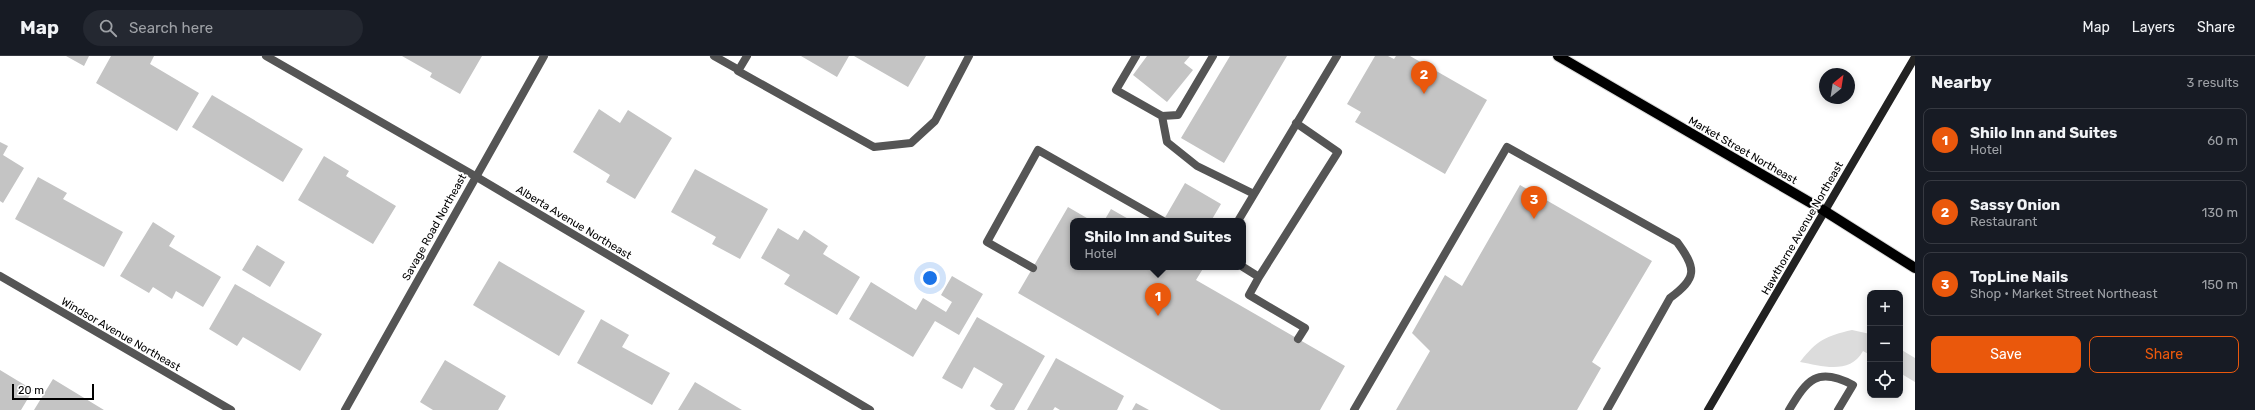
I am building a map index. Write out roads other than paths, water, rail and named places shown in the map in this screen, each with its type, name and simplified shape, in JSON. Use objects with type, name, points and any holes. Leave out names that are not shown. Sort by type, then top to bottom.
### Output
[{"type":"main road","name":"Market Street Northeast","points":[[1558,56],[1824,210],[1915,268]]},
{"type":"main road","name":"Hawthorne Avenue Northeast","points":[[1708,410],[1915,57]]},
{"type":"street","name":"Alberta Avenue Northeast","points":[[266,56],[475,176],[870,410]]},
{"type":"street","name":"Savage Road Northeast","points":[[344,410],[544,56]]},
{"type":"street","points":[[714,56],[772,92],[874,147],[911,143],[935,121],[969,56]]},
{"type":"street","points":[[738,70],[747,56]]},
{"type":"street","points":[[1136,56],[1116,90],[1162,116],[1178,115],[1213,56]]},
{"type":"street","points":[[1240,218],[1337,56]]},
{"type":"street","points":[[1162,116],[1167,142],[1197,166],[1254,194]]},
{"type":"street","points":[[1296,123],[1338,152],[1249,295],[1305,328],[1298,339]]},
{"type":"street","points":[[1354,410],[1507,147],[1677,242],[1690,259],[1692,274],[1683,288],[1670,298],[1607,410]]},
{"type":"street","points":[[1033,268],[987,242],[1038,150],[1158,218]]},
{"type":"street","points":[[1246,269],[1259,277]]},
{"type":"street","name":"Windsor Avenue Northeast","points":[[0,276],[231,410]]},
{"type":"street","points":[[1789,410],[1804,386],[1817,377],[1838,377],[1853,385],[1838,410]]},
{"type":"place","name":"Sassy Onion","points":[[1424,94]]},
{"type":"place","name":"TopLine Nails","points":[[1534,219]]},
{"type":"place","name":"Shilo Inn and Suites","points":[[1158,316]]}]
